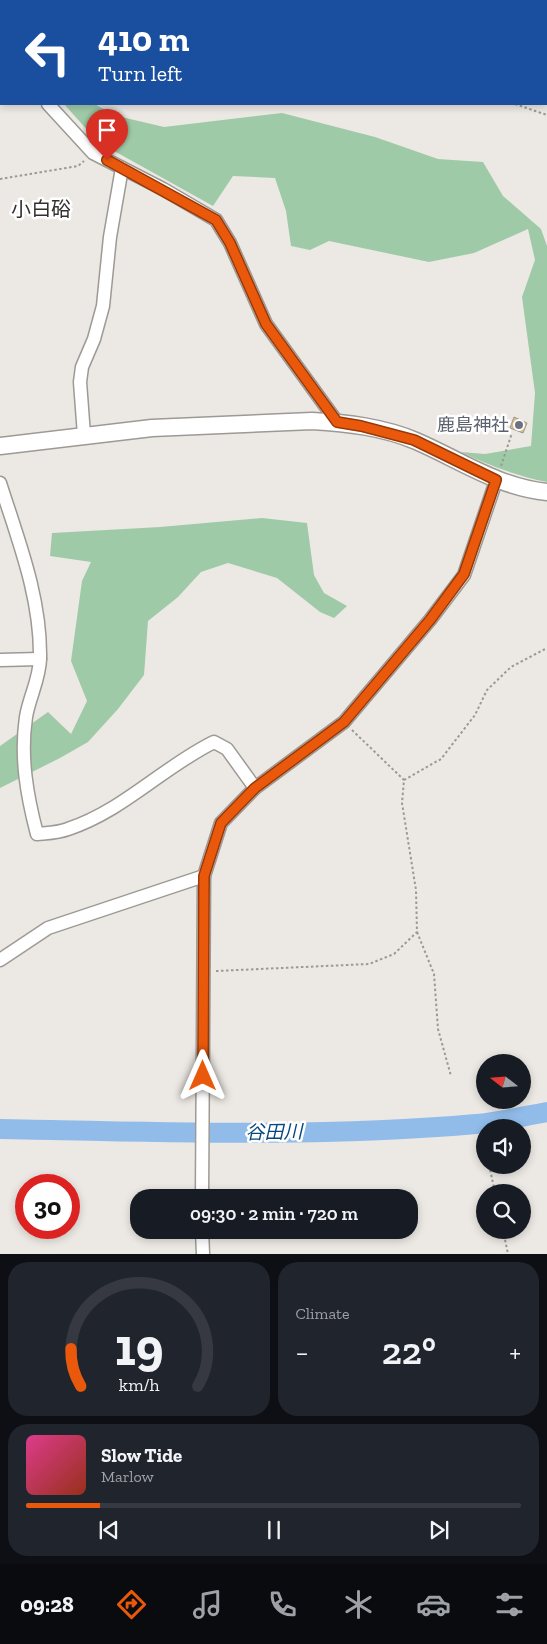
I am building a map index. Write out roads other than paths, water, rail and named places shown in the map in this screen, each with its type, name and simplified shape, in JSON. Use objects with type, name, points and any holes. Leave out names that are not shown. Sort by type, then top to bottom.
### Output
[{"type":"street","points":[[49,105],[93,153],[216,220],[230,243],[266,324],[337,422]]},
{"type":"street","points":[[84,435],[80,382],[82,367],[94,339],[103,306],[110,237],[122,168]]},
{"type":"street","points":[[0,446],[162,427],[312,421],[337,422],[361,426],[414,440],[496,480],[547,492]]},
{"type":"street","points":[[202,1189],[204,876],[221,823],[255,788],[344,722],[430,620],[464,574],[496,480]]},
{"type":"street","points":[[0,484],[35,594],[40,659],[26,717],[23,754],[28,799],[37,834],[67,830],[124,802],[198,750],[214,742],[227,749],[255,788]]},
{"type":"street","points":[[0,660],[40,659]]},
{"type":"street","points":[[0,960],[48,928],[204,876]]},
{"type":"street","points":[[202,1239],[202,1254]]},
{"type":"waterway","name":"谷田川","points":[[0,1129],[298,1133],[476,1124],[547,1112]]},
{"type":"place","name":"鹿島神社","points":[[519,425]]},
{"type":"district","name":"小白硲","points":[[41,209]]}]
